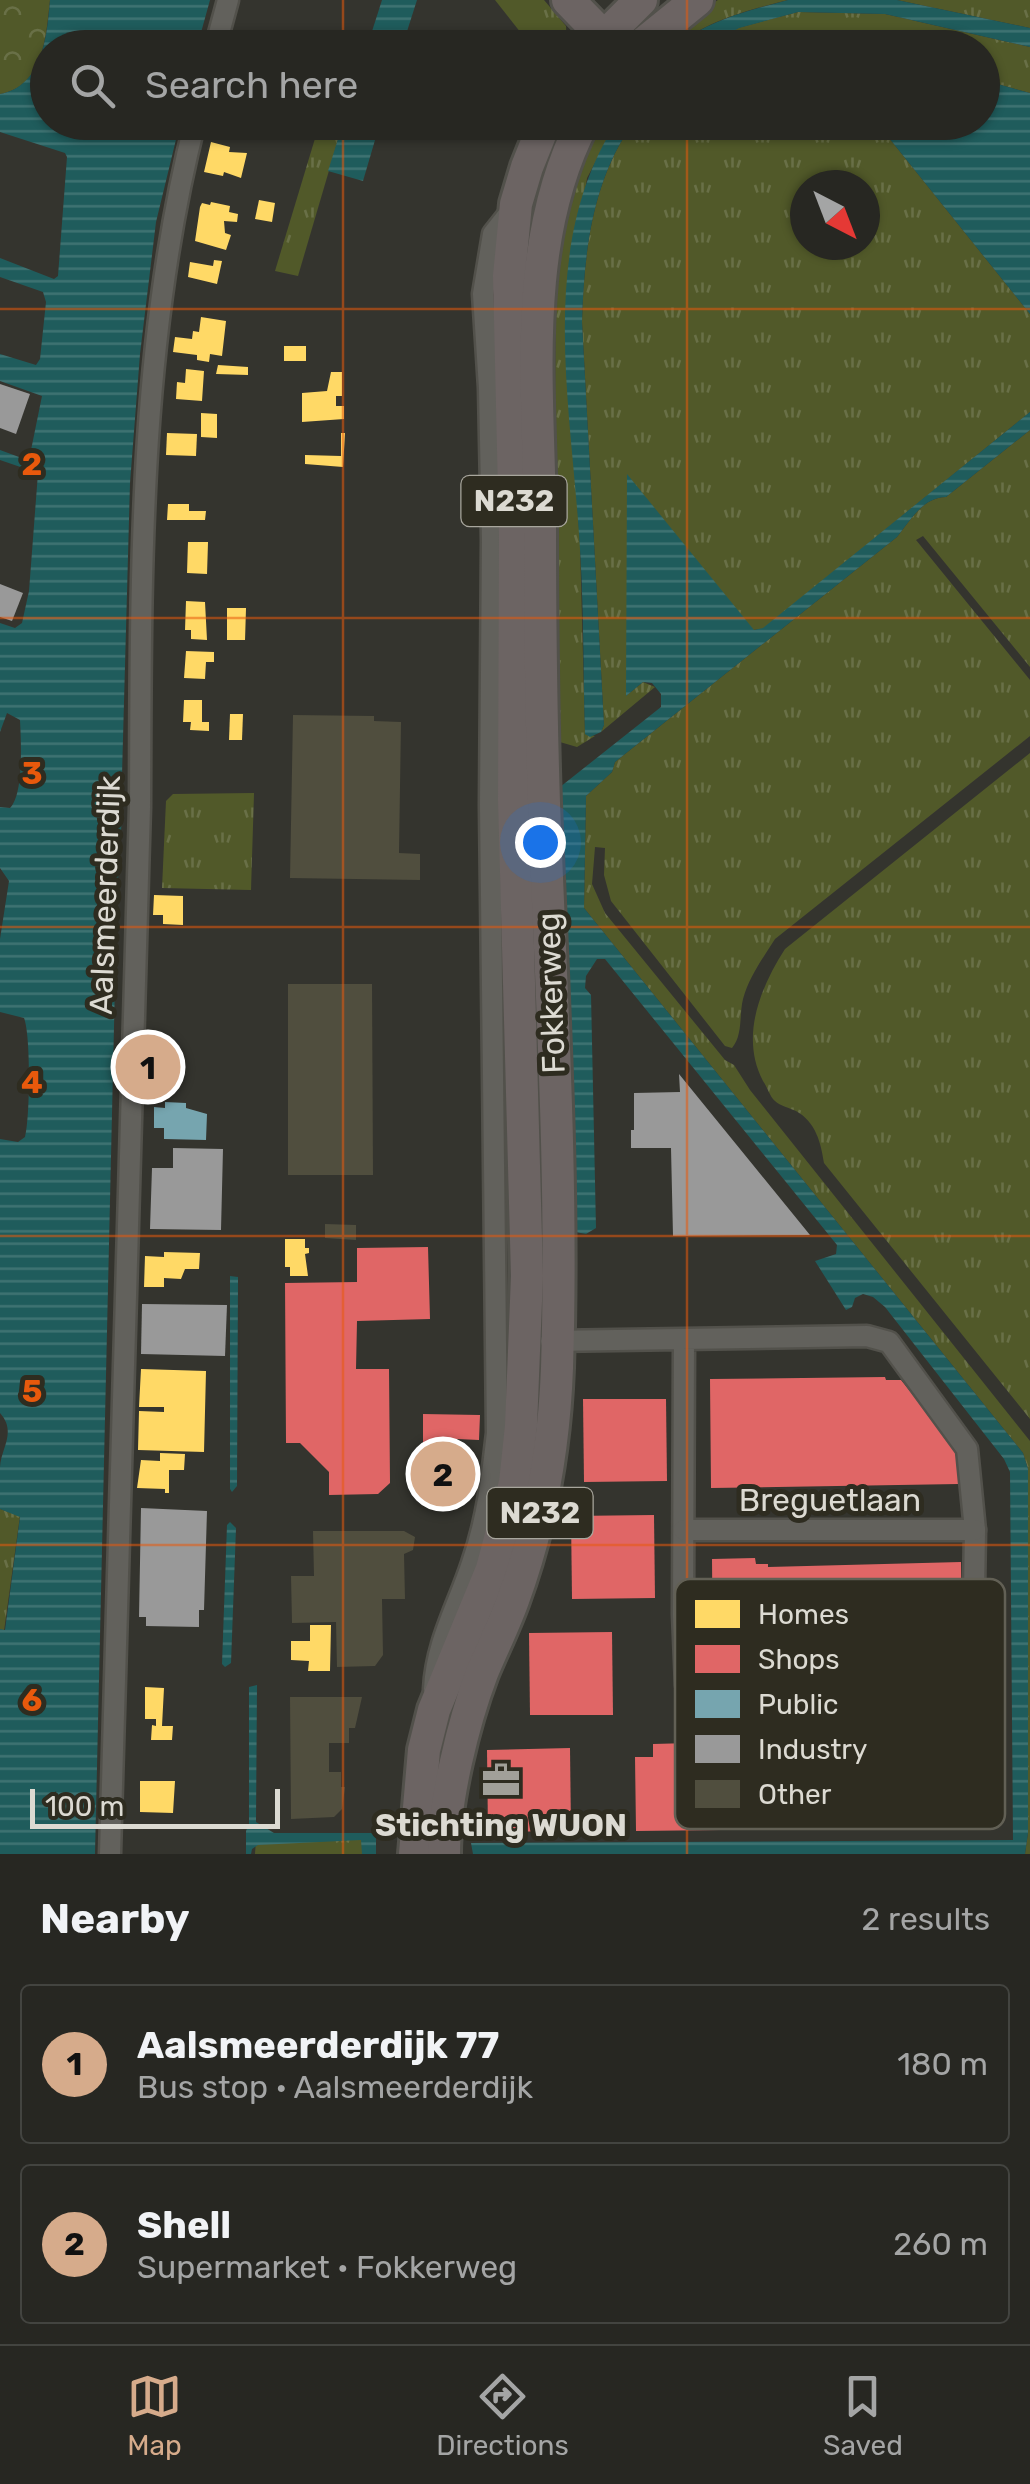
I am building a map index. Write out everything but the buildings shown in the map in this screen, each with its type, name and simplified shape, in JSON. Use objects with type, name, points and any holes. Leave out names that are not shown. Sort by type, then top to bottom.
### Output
[{"type":"main road","points":[[568,0],[621,30],[697,0]]},
{"type":"main road","name":"Fokkerweg","points":[[444,1854],[460,1746],[481,1676],[512,1604],[547,1485],[555,1428],[526,1342],[524,1079],[514,799],[516,536],[509,276],[516,204],[537,140]]},
{"type":"main road","name":"Fokkerweg","points":[[415,1854],[424,1750],[434,1710],[492,1568],[515,1483],[554,1036],[544,781],[539,322],[545,229],[573,140]]},
{"type":"street","points":[[220,30],[228,0]]},
{"type":"street","name":"Aalsmeerderdijk","points":[[110,1854],[140,807],[140,651],[150,409],[157,328],[192,140]]},
{"type":"street","name":"Fokkerweg","points":[[434,1710],[435,1662],[472,1564],[487,1509],[498,1434],[526,1342],[490,804],[492,540],[483,294],[493,234],[516,204]]},
{"type":"street","name":"Breguetlaan","points":[[526,1342],[867,1336],[889,1342],[967,1448],[975,1530],[974,1579]]},
{"type":"street","name":"Breguetlaan","points":[[684,1340],[685,1579]]},
{"type":"street","name":"Breguetlaan","points":[[684,1530],[975,1530]]},
{"type":"green space","points":[[0,0],[50,0],[46,30],[30,30],[30,76],[15,89],[0,94]]},
{"type":"green space","points":[[495,0],[544,0],[566,30],[519,30]]},
{"type":"green space","points":[[718,0],[788,0],[744,12],[702,30],[675,30]]},
{"type":"green space","points":[[897,0],[1030,0],[1030,28]]},
{"type":"green space","points":[[798,12],[885,14],[955,30],[735,30]]},
{"type":"green space","points":[[1000,40],[1030,47],[1030,93],[1000,85]]},
{"type":"green space","points":[[315,140],[338,140],[298,276],[275,271]]},
{"type":"green space","points":[[590,140],[607,140],[587,178],[565,324],[580,544],[585,734],[595,736],[577,747],[553,740],[559,226]]},
{"type":"green space","points":[[622,140],[891,140],[1030,314],[1030,412],[763,629],[753,630],[628,476],[627,695],[643,682],[655,687],[601,732],[604,725],[582,322],[588,244],[599,193]]},
{"type":"green space","points":[[1030,430],[1030,667],[923,536],[916,540],[1030,680],[1030,736],[775,939],[746,991],[732,1048],[725,1046],[611,901],[604,875],[605,848],[595,847],[592,884],[605,913],[725,1060],[734,1065],[1030,1441],[1030,1854],[1025,1854],[1028,1469],[1023,1453],[584,908],[586,796],[612,772],[615,762],[897,537],[924,505],[946,497]]},
{"type":"green space","points":[[1030,753],[1030,1419],[824,1163],[813,1127],[796,1111],[773,1099],[756,1064],[753,1030],[761,996],[785,949]]},
{"type":"green space","points":[[254,793],[251,890],[162,888],[166,801],[173,794]]},
{"type":"green space","points":[[0,1509],[20,1516],[4,1631],[0,1629]]},
{"type":"green space","points":[[373,1838],[372,1854],[255,1854],[256,1840]]},
{"type":"water","points":[[50,0],[210,0],[202,30],[47,29]]},
{"type":"water","points":[[382,0],[417,0],[407,30],[372,30]]},
{"type":"water","points":[[788,0],[897,0],[1030,28],[1030,47],[1000,40],[1000,30],[955,30],[885,14],[798,12],[735,30],[702,30],[744,12]]},
{"type":"water","points":[[30,76],[30,140],[176,140],[156,222],[130,483],[122,775],[117,795],[122,815],[95,1854],[0,1854],[0,1629],[5,1630],[20,1517],[0,1509],[0,1467],[8,1433],[0,1413],[0,1139],[18,1142],[25,1137],[29,1077],[24,1018],[0,1012],[0,939],[9,881],[0,868],[0,807],[10,808],[18,791],[21,753],[20,720],[7,713],[0,732],[0,623],[15,628],[22,623],[29,591],[38,473],[0,460],[0,450],[19,457],[30,455],[42,396],[0,381],[0,354],[36,365],[40,359],[46,302],[43,292],[0,277],[0,258],[54,279],[58,276],[67,157],[65,153],[0,132],[0,94]]},
{"type":"water","points":[[1000,85],[1030,93],[1030,314],[891,140],[1000,140]]},
{"type":"water","points":[[338,140],[375,140],[363,181],[328,171]]},
{"type":"water","points":[[607,140],[622,140],[599,193],[588,244],[583,296],[604,725],[601,732],[590,737],[585,734],[581,559],[565,323],[576,219],[592,170]]},
{"type":"water","points":[[1030,412],[1030,430],[946,497],[924,505],[897,537],[615,762],[612,772],[586,796],[584,908],[1023,1453],[1028,1469],[1025,1854],[473,1854],[471,1843],[1013,1840],[1010,1472],[1004,1459],[885,1307],[863,1294],[846,1310],[815,1261],[836,1254],[837,1245],[605,959],[597,959],[586,976],[585,988],[591,995],[596,1228],[586,1234],[575,1232],[560,787],[661,707],[661,694],[652,683],[643,682],[626,696],[627,474],[754,630],[763,628]]},
{"type":"water","points":[[230,1276],[238,1277],[237,1486],[232,1492],[230,1489]]},
{"type":"water","points":[[230,1522],[236,1528],[231,1663],[225,1667],[222,1664]]},
{"type":"water","points":[[257,1685],[256,1822],[274,1833],[371,1833],[376,1835],[376,1854],[362,1854],[361,1840],[258,1845],[246,1854],[249,1687]]},
{"type":"place","name":"Aalsmeerderdijk 77","points":[[148,1067]]},
{"type":"place","name":"Shell","points":[[443,1474]]},
{"type":"place","name":"Stichting WUON","points":[[501,1780]]}]
